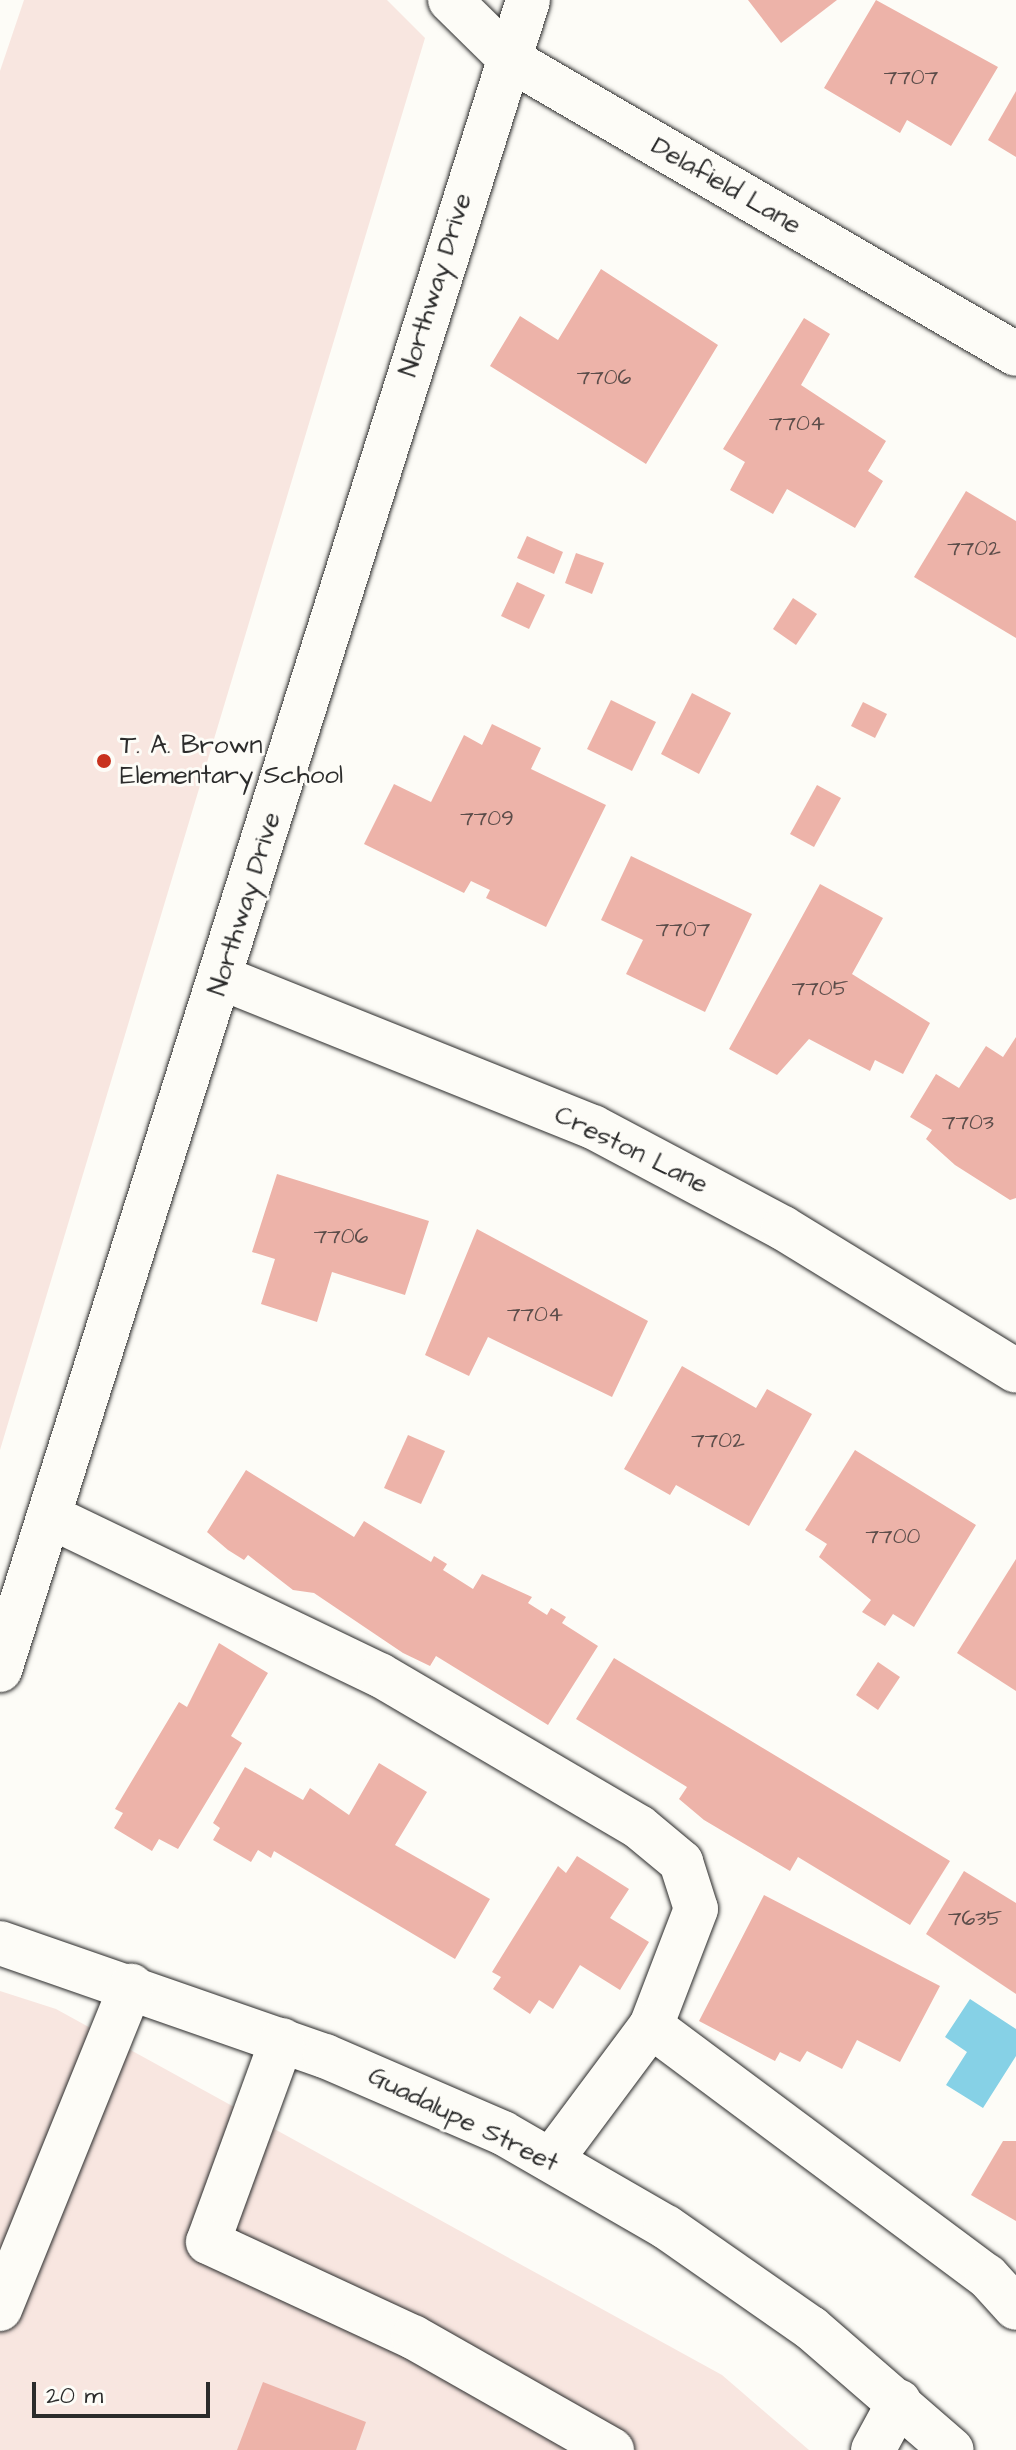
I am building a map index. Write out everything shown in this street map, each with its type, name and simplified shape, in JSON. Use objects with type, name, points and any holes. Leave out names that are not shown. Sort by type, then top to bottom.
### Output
[{"type":"street","name":"Delafield Lane","points":[[450,0],[511,60],[1016,354]]},
{"type":"street","name":"Northway Drive","points":[[0,1670],[222,978],[528,0]]},
{"type":"street","name":"Creston Lane","points":[[222,978],[593,1127],[783,1228],[1016,1371]]},
{"type":"street","points":[[49,1516],[380,1675],[639,1827],[681,1862],[696,1909],[651,2026],[551,2160]]},
{"type":"street","name":"Guadalupe Street","points":[[0,1943],[282,2040],[551,2160],[690,2244],[811,2328],[952,2450]]},
{"type":"street","points":[[0,2309],[131,1986]]},
{"type":"street","points":[[651,2026],[987,2276],[1016,2308]]},
{"type":"street","points":[[282,2040],[208,2242],[413,2337],[612,2450]]},
{"type":"street","points":[[873,2450],[899,2402]]},
{"type":"shaded area","name":"T. A. Brown Elementary School","points":[[24,0],[387,0],[425,38],[0,1450],[0,71]]},
{"type":"shaded area","points":[[0,1991],[56,2009],[722,2375],[809,2450],[0,2450]]},
{"type":"water","points":[[970,1999],[1016,2029],[1016,2056],[983,2108],[946,2085],[967,2052],[945,2037]]},
{"type":"building","points":[[748,0],[837,0],[781,43]]},
{"type":"building","points":[[876,0],[998,67],[951,146],[907,120],[900,133],[824,88]]},
{"type":"building","points":[[1016,91],[1016,157],[988,140]]},
{"type":"building","points":[[601,269],[718,345],[646,464],[490,366],[520,316],[558,340]]},
{"type":"building","points":[[804,318],[830,334],[801,385],[886,441],[868,471],[883,481],[855,528],[787,489],[773,514],[730,490],[745,462],[723,449]]},
{"type":"building","points":[[966,491],[1016,521],[1016,638],[914,577]]},
{"type":"building","points":[[527,536],[563,552],[554,574],[517,558]]},
{"type":"building","points":[[576,553],[604,563],[592,594],[565,583]]},
{"type":"building","points":[[517,582],[545,595],[529,629],[501,616]]},
{"type":"building","points":[[793,598],[817,614],[796,645],[773,629]]},
{"type":"building","points":[[692,693],[731,713],[699,774],[661,754]]},
{"type":"building","points":[[611,700],[656,722],[632,771],[587,749]]},
{"type":"building","points":[[863,702],[887,714],[875,738],[851,726]]},
{"type":"building","points":[[492,724],[541,748],[531,769],[606,805],[546,927],[486,898],[490,890],[471,881],[464,893],[364,844],[394,784],[431,802],[464,735],[482,745]]},
{"type":"building","points":[[817,785],[841,798],[814,847],[790,834]]},
{"type":"building","points":[[631,856],[752,914],[705,1012],[626,974],[643,940],[601,920]]},
{"type":"building","points":[[820,884],[883,918],[852,974],[930,1023],[903,1074],[875,1060],[870,1071],[809,1039],[777,1075],[729,1049]]},
{"type":"building","points":[[1016,1037],[1016,1198],[1010,1200],[955,1165],[926,1139],[932,1130],[910,1117],[936,1074],[959,1088],[986,1046],[1003,1057]]},
{"type":"building","points":[[277,1174],[429,1221],[405,1295],[332,1272],[317,1322],[261,1304],[275,1259],[252,1252]]},
{"type":"building","points":[[477,1229],[648,1321],[612,1397],[488,1337],[469,1376],[425,1355]]},
{"type":"building","points":[[682,1366],[756,1408],[767,1389],[812,1414],[749,1526],[676,1485],[670,1495],[624,1469]]},
{"type":"building","points":[[408,1435],[445,1451],[421,1504],[384,1488]]},
{"type":"building","points":[[855,1450],[976,1525],[914,1627],[893,1614],[885,1626],[862,1612],[871,1600],[819,1557],[827,1544],[805,1530]]},
{"type":"building","points":[[246,1470],[354,1537],[364,1521],[431,1562],[434,1556],[447,1564],[443,1570],[473,1589],[482,1574],[532,1597],[528,1603],[547,1615],[551,1608],[566,1617],[562,1623],[598,1646],[548,1725],[436,1656],[430,1666],[403,1653],[314,1593],[293,1590],[248,1555],[244,1560],[228,1550],[207,1532]]},
{"type":"building","points":[[1016,1559],[1016,1691],[957,1653]]},
{"type":"building","points":[[219,1643],[268,1673],[231,1736],[242,1743],[178,1849],[159,1839],[152,1851],[114,1828],[123,1813],[115,1809],[179,1702],[187,1707]]},
{"type":"building","points":[[614,1658],[950,1861],[910,1925],[798,1857],[790,1871],[704,1820],[679,1799],[687,1787],[576,1719]]},
{"type":"building","points":[[878,1662],[900,1677],[878,1710],[856,1695]]},
{"type":"building","points":[[379,1763],[427,1792],[395,1845],[490,1899],[455,1959],[274,1851],[271,1858],[258,1850],[251,1862],[213,1840],[220,1828],[213,1823],[245,1767],[303,1800],[310,1788],[349,1815]]},
{"type":"building","points":[[577,1856],[629,1889],[610,1918],[649,1942],[620,1990],[580,1965],[553,2009],[539,2000],[530,2014],[493,1989],[501,1977],[492,1972],[558,1866],[566,1873]]},
{"type":"building","points":[[964,1871],[1016,1903],[1016,1994],[926,1934]]},
{"type":"building","points":[[764,1895],[940,1986],[900,2062],[857,2040],[842,2069],[807,2051],[800,2062],[780,2052],[775,2061],[699,2021]]},
{"type":"building","points":[[1003,2141],[1016,2141],[1016,2221],[971,2195]]},
{"type":"building","points":[[263,2382],[366,2422],[356,2450],[237,2450]]},
{"type":"place","name":"T. A. Brown Elementary School","points":[[104,761]]}]
